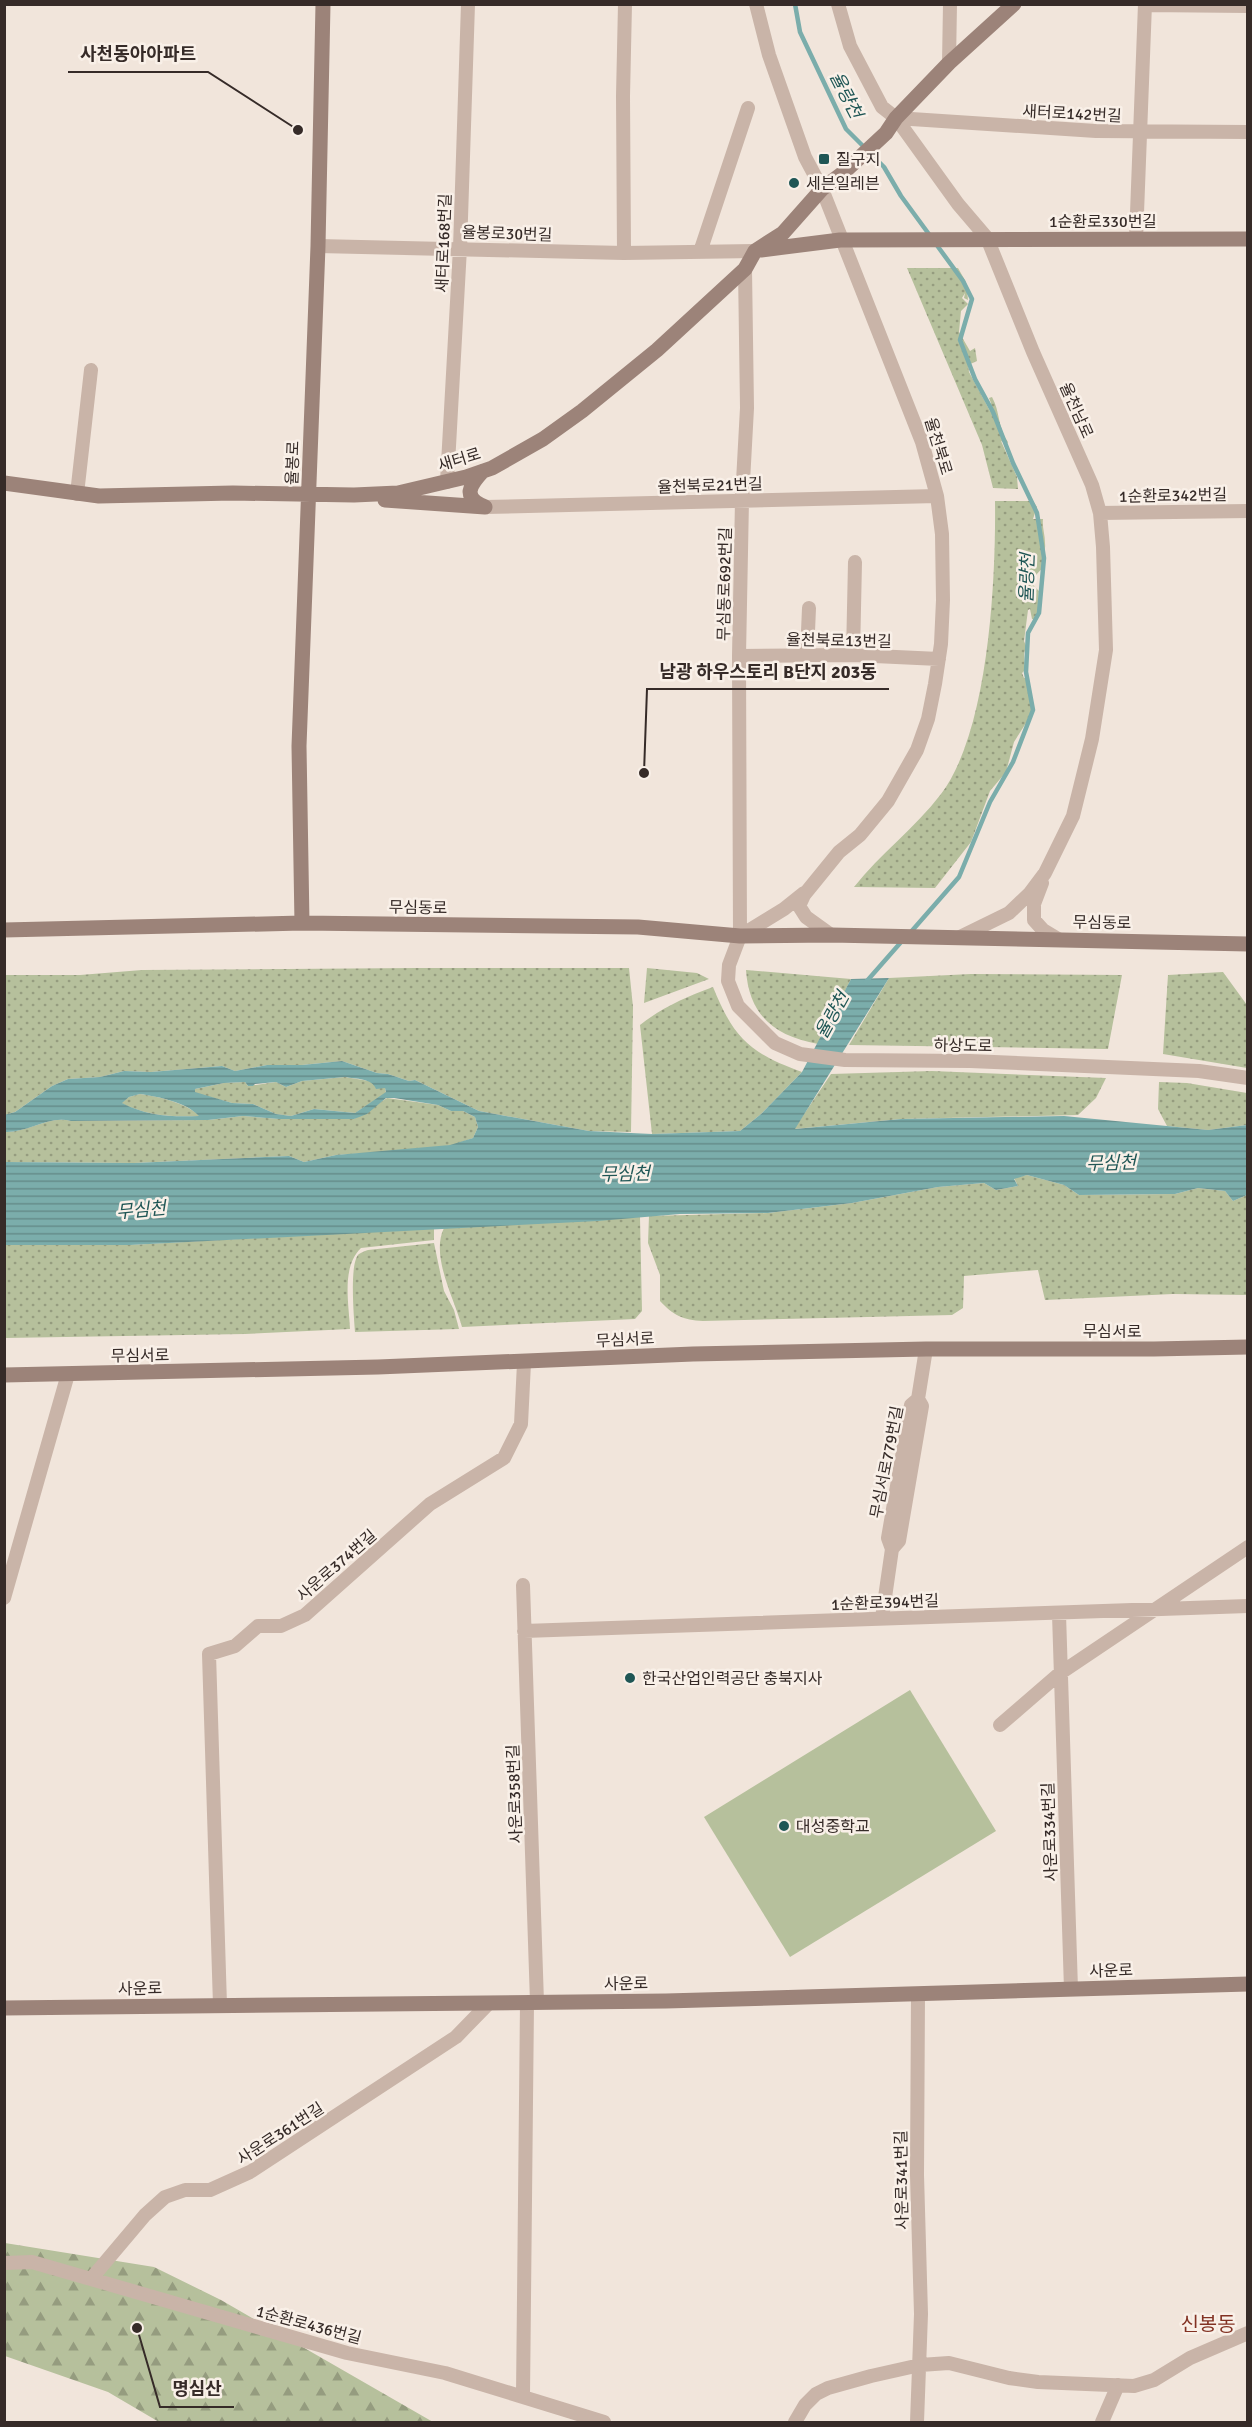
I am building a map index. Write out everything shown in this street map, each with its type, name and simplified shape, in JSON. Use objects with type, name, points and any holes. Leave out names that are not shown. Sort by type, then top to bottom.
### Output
[{"type":"street","name":"율봉로","points":[[302,923],[298,746],[318,246],[323,4]]},
{"type":"street","name":"새터로168번길","points":[[447,482],[460,248],[468,4]]},
{"type":"street","points":[[624,253],[622,96],[625,4]]},
{"type":"street","name":"율천북로","points":[[756,4],[770,55],[801,146],[822,189],[840,240],[922,442],[937,496],[942,534],[943,600],[939,659],[928,719],[917,750],[874,819],[860,835],[839,852],[813,886]]},
{"type":"street","name":"율천남로","points":[[838,4],[854,54],[882,107],[896,118],[958,204],[987,238],[1033,352],[1092,486],[1100,513],[1106,650],[1101,690],[1092,739],[1073,816],[1045,873]]},
{"type":"street","points":[[949,63],[950,4]]},
{"type":"street","name":"새터로","points":[[4,483],[99,496],[233,493],[334,495],[398,493],[483,471],[543,439],[614,387],[745,268],[755,251],[783,233],[822,189],[886,133],[896,118],[949,63],[1014,4]]},
{"type":"street","points":[[1136,239],[1145,5],[1248,6]]},
{"type":"street","points":[[700,252],[748,108]]},
{"type":"street","name":"새터로142번길","points":[[896,118],[1096,132],[1248,132]]},
{"type":"street","name":"1순환로330번길","points":[[755,251],[840,240],[1248,239]]},
{"type":"street","name":"율봉로30번길","points":[[318,246],[624,253],[755,251]]},
{"type":"street","name":"무심동로692번길","points":[[740,936],[739,656],[742,500],[747,408],[745,268]]},
{"type":"street","points":[[77,494],[91,370]]},
{"type":"street","points":[[483,471],[470,492],[475,502],[485,507]]},
{"type":"street","points":[[334,495],[485,507]]},
{"type":"street","name":"율천북로21번길","points":[[485,507],[937,496]]},
{"type":"street","name":"1순환로342번길","points":[[1100,513],[1248,511]]},
{"type":"street","points":[[853,655],[855,562]]},
{"type":"street","points":[[807,655],[809,608]]},
{"type":"street","name":"율천북로13번길","points":[[739,656],[853,655],[939,659]]},
{"type":"street","points":[[955,938],[1009,913],[1030,893],[1045,873]]},
{"type":"street","points":[[1045,873],[1034,904],[1034,920],[1043,930],[1058,939]]},
{"type":"street","points":[[740,936],[784,909],[813,886]]},
{"type":"street","points":[[813,886],[804,895],[799,906],[816,925],[831,935]]},
{"type":"street","name":"무심동로","points":[[4,930],[302,923],[638,927],[740,936],[831,935],[1248,944]]},
{"type":"street","name":"하상도로","points":[[740,936],[729,965],[728,981],[738,1006],[775,1043],[800,1054],[845,1059],[970,1061],[1199,1071],[1248,1078]]},
{"type":"street","name":"무심서로","points":[[4,1376],[524,1363],[693,1354],[926,1349],[1248,1347]]},
{"type":"street","name":"무심서로779번길","points":[[882,1618],[892,1549],[888,1538],[911,1406],[918,1399],[926,1349]]},
{"type":"street","name":"사운로374번길","points":[[220,2005],[209,1654],[235,1646],[258,1626],[281,1626],[305,1615],[430,1504],[504,1458],[521,1424],[524,1363]]},
{"type":"street","points":[[4,1598],[68,1374]]},
{"type":"street","points":[[1000,1725],[1059,1674],[1248,1547]]},
{"type":"street","name":"사운로358번길","points":[[523,1585],[532,2002],[523,2396]]},
{"type":"street","name":"1순환로394번길","points":[[524,1631],[1248,1606]]},
{"type":"street","name":"사운로334번길","points":[[1059,1614],[1059,1674],[1071,1989]]},
{"type":"street","name":"사운로","points":[[4,2007],[489,2003],[1248,1984]]},
{"type":"street","name":"사운로341번길","points":[[918,1994],[917,2175],[921,2314],[920,2365]]},
{"type":"street","name":"사운로361번길","points":[[91,2279],[145,2215],[165,2197],[185,2190],[210,2190],[250,2172],[456,2037],[489,2003]]},
{"type":"street","name":"1순환로436번길","points":[[4,2263],[32,2262],[347,2353],[446,2373],[604,2422]]},
{"type":"street","points":[[795,2422],[805,2404],[816,2394],[828,2388],[920,2365],[948,2363],[1009,2378],[1038,2382],[1134,2386],[1154,2380],[1190,2358],[1248,2332]]},
{"type":"street","points":[[917,2422],[920,2365]]},
{"type":"street","points":[[1102,2422],[1118,2385]]},
{"type":"green space","points":[[907,268],[958,268],[966,282],[968,300],[964,298],[965,293],[962,298],[968,304],[961,311],[959,332],[970,351],[975,348],[977,361],[968,365],[969,372],[990,411],[989,398],[992,397],[995,402],[1002,431],[1008,442],[1007,444],[1001,441],[1017,477],[1018,489],[993,488],[982,445]]},
{"type":"green space","points":[[995,501],[1033,501],[1037,507],[1033,519],[1043,519],[1045,550],[1042,569],[1035,576],[1034,583],[1039,591],[1038,618],[1037,620],[1032,619],[1030,609],[1028,610],[1024,641],[1026,646],[1025,670],[1022,673],[1024,678],[1029,678],[1028,691],[1033,712],[1014,742],[1006,772],[990,791],[971,842],[935,888],[854,887],[941,794],[957,767],[970,733],[979,694],[991,611]]},
{"type":"green space","points":[[629,968],[633,1007],[631,1132],[589,1131],[479,1111],[415,1080],[409,1081],[377,1073],[342,1061],[302,1065],[267,1065],[235,1071],[222,1066],[151,1072],[124,1071],[100,1077],[68,1079],[52,1086],[15,1112],[5,1115],[5,975],[80,975],[142,970]]},
{"type":"green space","points":[[647,968],[697,973],[709,979],[644,1003]]},
{"type":"green space","points":[[746,970],[851,979],[818,1044],[789,1036],[767,1021],[752,1000]]},
{"type":"green space","points":[[1223,972],[1247,1005],[1247,1068],[1163,1054],[1168,975]]},
{"type":"green space","points":[[971,974],[1122,975],[1108,1049],[849,1045],[889,978]]},
{"type":"green space","points":[[713,987],[728,1020],[746,1042],[769,1058],[802,1072],[761,1114],[740,1131],[652,1134],[640,1025],[675,1003]]},
{"type":"green space","points":[[932,1071],[1106,1078],[1096,1098],[1078,1115],[901,1119],[794,1129],[831,1074]]},
{"type":"green space","points":[[345,1077],[369,1081],[385,1088],[386,1093],[355,1113],[314,1109],[291,1116],[276,1114],[253,1104],[232,1103],[195,1093],[195,1089],[224,1083],[245,1082],[248,1086],[276,1082],[286,1087],[302,1081]]},
{"type":"green space","points":[[1159,1082],[1187,1083],[1247,1093],[1247,1125],[1208,1130],[1167,1126],[1158,1109]]},
{"type":"green space","points":[[140,1094],[179,1104],[200,1116],[160,1115],[140,1111],[121,1103],[129,1097]]},
{"type":"green space","points":[[387,1098],[438,1105],[451,1111],[463,1111],[475,1117],[478,1127],[473,1138],[453,1145],[336,1155],[304,1162],[289,1156],[134,1163],[5,1162],[4,1132],[13,1132],[54,1120],[208,1120],[243,1116],[279,1119],[354,1119]]},
{"type":"green space","points":[[1027,1175],[1064,1185],[1079,1195],[1175,1194],[1198,1188],[1225,1191],[1233,1201],[1247,1195],[1247,1295],[1173,1294],[1045,1300],[1038,1270],[964,1276],[963,1308],[952,1315],[703,1321],[679,1316],[660,1301],[660,1275],[648,1243],[649,1216],[768,1213],[852,1203],[938,1187],[984,1183],[996,1190],[1018,1186],[1014,1178]]},
{"type":"green space","points":[[640,1217],[642,1311],[635,1319],[462,1327],[442,1265],[440,1239],[444,1228]]},
{"type":"green space","points":[[434,1228],[434,1240],[361,1248],[355,1256],[348,1275],[350,1329],[245,1334],[5,1338],[4,1245],[130,1245]]},
{"type":"green space","points":[[434,1243],[444,1291],[454,1310],[459,1329],[355,1332],[353,1279],[359,1254],[368,1250]]},
{"type":"green space","points":[[910,1690],[996,1831],[790,1957],[704,1817]]},
{"type":"green space","points":[[5,2243],[154,2267],[221,2300],[433,2422],[159,2422],[108,2392],[5,2356]]},
{"type":"water","name":"무심천","points":[[889,978],[795,1129],[901,1119],[1064,1116],[1208,1130],[1247,1125],[1247,1195],[1233,1201],[1225,1191],[1198,1188],[1175,1194],[1079,1195],[1064,1185],[1027,1175],[1014,1179],[1018,1186],[996,1190],[984,1183],[938,1187],[852,1203],[768,1213],[680,1214],[598,1221],[130,1245],[5,1245],[5,1162],[134,1163],[289,1156],[304,1162],[336,1155],[450,1145],[473,1138],[478,1127],[475,1117],[463,1111],[451,1111],[438,1105],[386,1098],[367,1114],[354,1119],[279,1119],[243,1116],[208,1120],[54,1120],[22,1130],[5,1132],[4,1115],[15,1112],[52,1086],[68,1079],[100,1077],[124,1071],[151,1072],[222,1066],[235,1071],[267,1065],[302,1065],[342,1061],[377,1073],[409,1081],[415,1080],[479,1111],[589,1131],[652,1134],[740,1131],[761,1114],[802,1072],[851,979]],"holes":[[[345,1077],[367,1081],[376,1089],[385,1088],[386,1092],[355,1113],[314,1109],[291,1116],[276,1114],[253,1104],[232,1103],[195,1092],[195,1089],[224,1083],[245,1082],[248,1086],[253,1086],[276,1082],[286,1087],[302,1081]],[[140,1094],[180,1104],[199,1116],[159,1115],[122,1103],[129,1097]]]},
{"type":"waterway","name":"율량천","points":[[795,4],[800,32],[846,129],[884,167],[901,196],[931,237]]},
{"type":"waterway","name":"율량천","points":[[910,933],[959,877],[990,802],[1013,762],[1033,710],[1026,672],[1028,633],[1039,613],[1044,558],[1037,513],[1013,463],[993,412],[975,379],[960,340],[972,299],[963,281],[936,244]]},
{"type":"waterway","name":"율량천","points":[[866,982],[902,941]]},
{"type":"place","name":"사천동아아파트","points":[[298,130]]},
{"type":"place","name":"질구지","points":[[824,159]]},
{"type":"place","name":"세븐일레븐","points":[[794,183]]},
{"type":"place","name":"남광 하우스토리 B단지 203동","points":[[644,773]]},
{"type":"place","name":"한국산업인력공단 충북지사","points":[[630,1678]]},
{"type":"place","name":"대성중학교","points":[[784,1826]]},
{"type":"place","name":"명심산","points":[[137,2328]]},
{"type":"district","name":"신봉동","points":[[1208,2324]]}]
